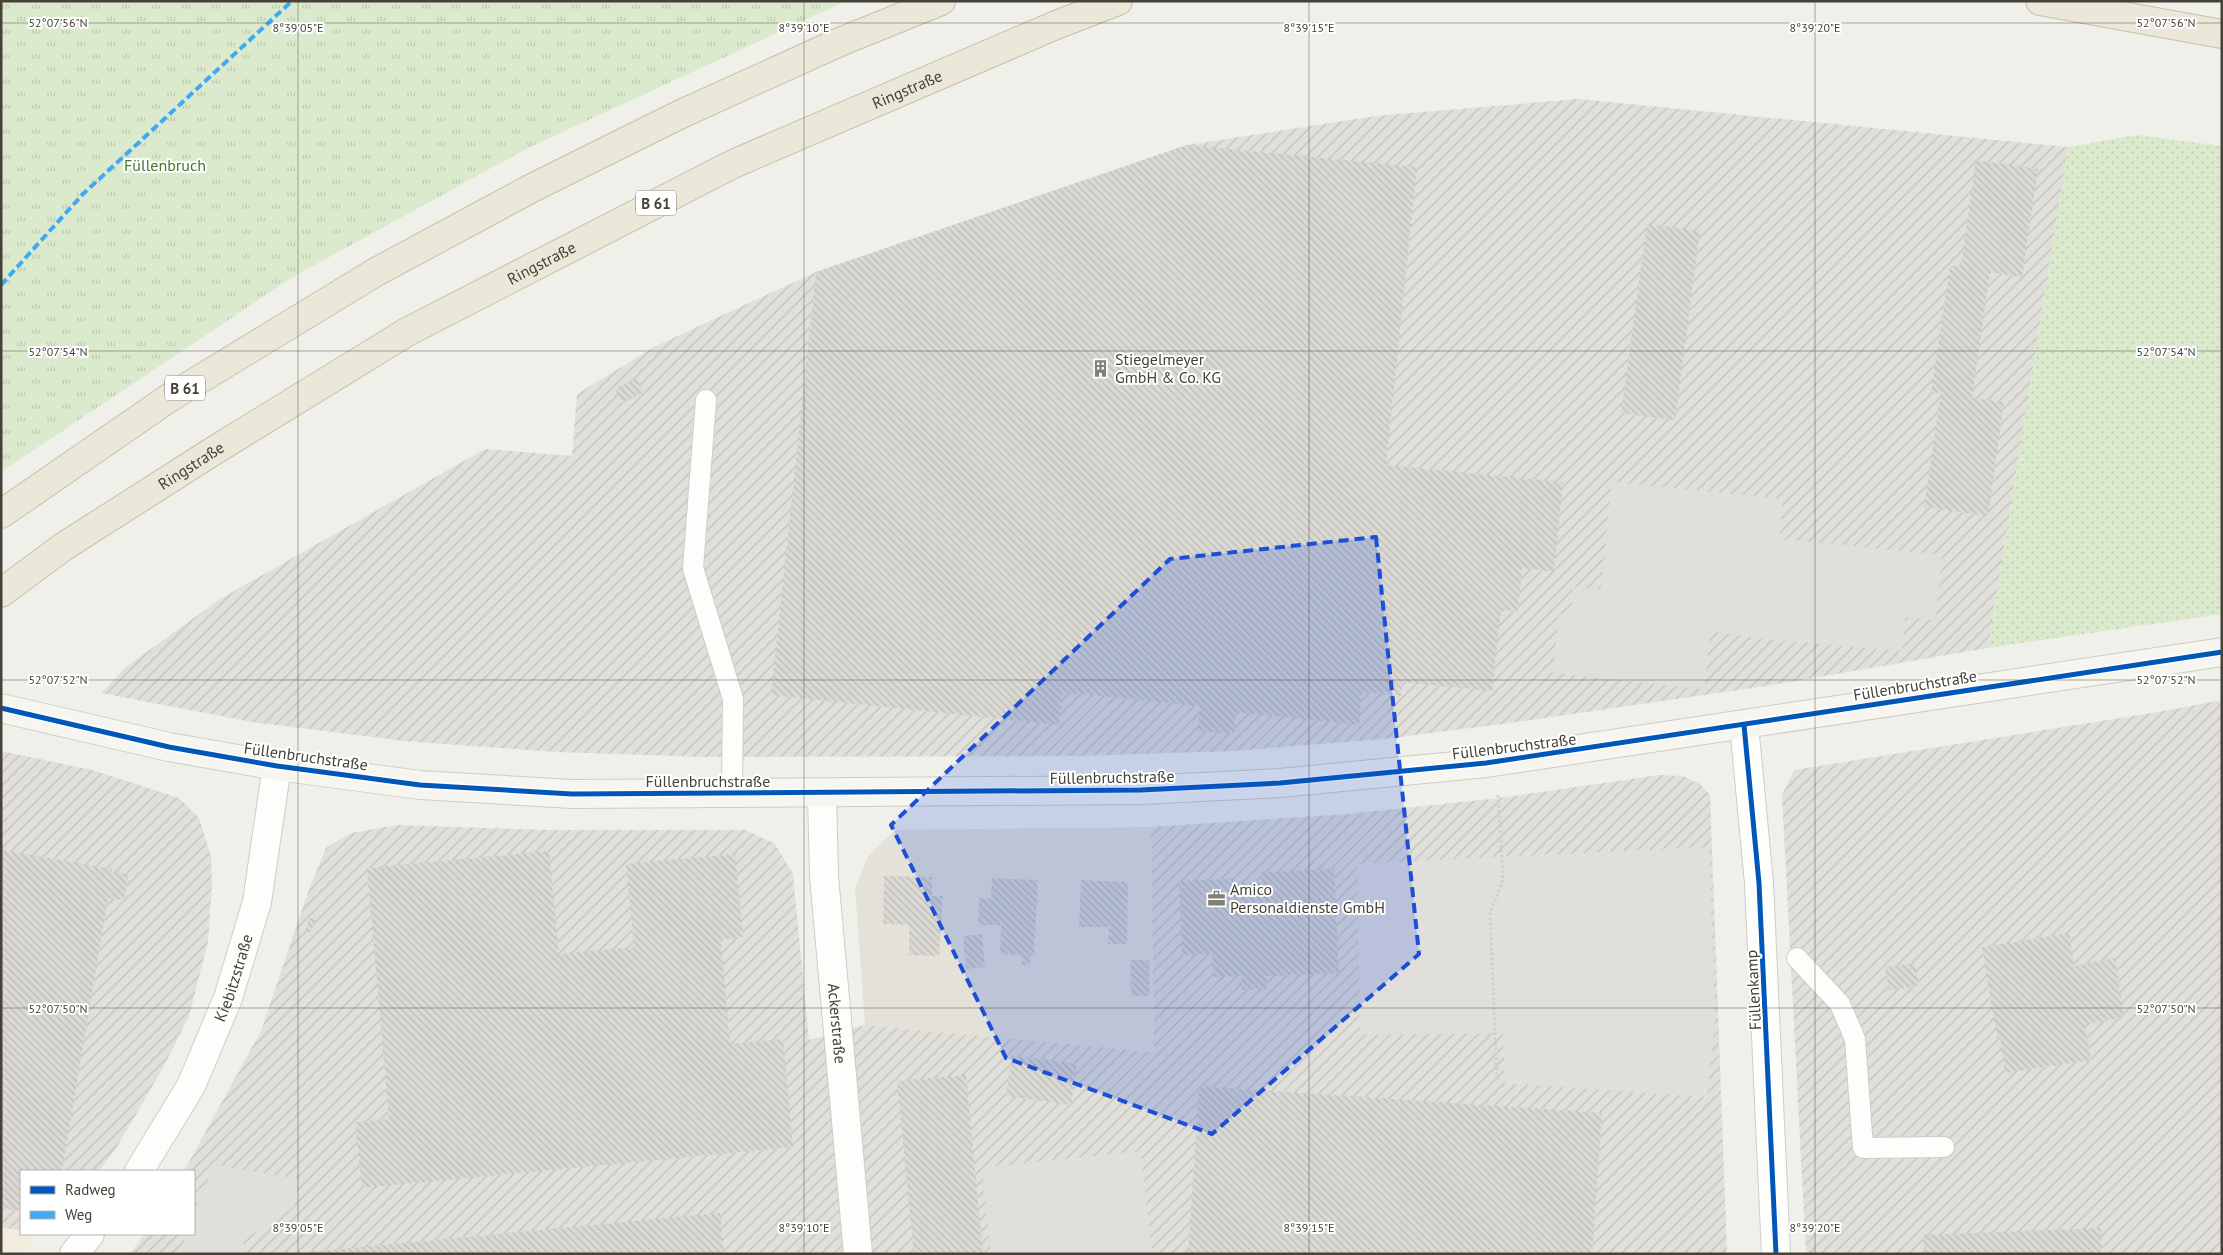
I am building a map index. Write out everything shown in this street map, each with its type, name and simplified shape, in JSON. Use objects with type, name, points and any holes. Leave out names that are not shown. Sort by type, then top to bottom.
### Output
[{"type":"highway","name":"B 61","points":[[1,514],[169,398],[376,272],[532,188],[681,114],[842,41],[941,1]]},
{"type":"highway","name":"Ringstraße","points":[[1,592],[63,547],[215,450],[407,332],[733,164],[1056,25],[1118,1]]},
{"type":"highway","points":[[2040,1],[2222,34]]},
{"type":"street","name":"Füllenbruchstraße","points":[[1,708],[170,747],[277,766],[420,785],[572,794],[1141,790],[1280,783],[1486,763],[2222,652]]},
{"type":"street","name":"Füllenkamp","points":[[1744,725],[1759,883],[1776,1254]]},
{"type":"street","name":"Kiebitzstraße","points":[[140,1170],[191,1086],[228,998],[257,902],[277,766]]},
{"type":"street","name":"Ackerstraße","points":[[822,793],[824,876],[858,1254]]},
{"type":"street","points":[[74,1254],[89,1235]]},
{"type":"lane","points":[[706,400],[692,568],[733,699],[732,794]]},
{"type":"lane","points":[[1797,958],[1840,1004],[1855,1039],[1863,1148],[1944,1147]]},
{"type":"path","points":[[1486,763],[1500,798],[1503,880],[1490,913],[1497,1080]]},
{"type":"highlighted area","points":[[1376,537],[1419,954],[1212,1134],[1006,1058],[891,825],[1170,559]]},
{"type":"shaded area","points":[[1579,99],[2068,147],[1988,648],[1766,686],[1503,724],[1383,739],[1234,751],[1078,756],[706,757],[555,752],[404,741],[252,722],[101,693],[126,667],[220,599],[485,449],[572,456],[577,394],[656,346],[816,272],[1187,145],[1375,116]]},
{"type":"shaded area","points":[[1612,482],[1783,499],[1779,539],[1942,555],[1935,620],[1905,617],[1902,651],[1763,639],[1710,631],[1704,689],[1553,673],[1559,614],[1571,615],[1573,587],[1601,590]]},
{"type":"shaded area","points":[[2222,700],[2222,1254],[1806,1254],[1782,795],[1794,770],[2158,712]]},
{"type":"shaded area","points":[[1,751],[92,770],[179,798],[199,818],[211,857],[212,885],[208,942],[189,1016],[164,1066],[117,1147],[100,1170],[20,1170],[20,1231],[1,1227]]},
{"type":"shaded area","points":[[1659,775],[1683,776],[1700,784],[1710,795],[1727,1254],[130,1254],[143,1235],[195,1235],[195,1170],[185,1170],[261,1031],[308,892],[326,848],[351,833],[397,825],[547,830],[745,830],[774,843],[793,874],[809,1040],[865,1025],[1154,1052],[1151,827],[1347,814],[1500,798]]},
{"type":"shaded area","points":[[1151,827],[1154,1052],[865,1025],[855,888],[868,856],[895,830]]},
{"type":"shaded area","points":[[1709,847],[1715,1019],[1707,1097],[1505,1083],[1503,1033],[1360,1035],[1357,864]]},
{"type":"shaded area","points":[[1141,1151],[1152,1254],[991,1254],[982,1168]]},
{"type":"shaded area","points":[[215,1165],[299,1179],[294,1207],[243,1240],[245,1254],[184,1254],[185,1235],[195,1235],[195,1208]]},
{"type":"shaded area","points":[[1,1227],[20,1231],[20,1235],[37,1235],[24,1254],[1,1254]]},
{"type":"green space","name":"Füllenbruch","points":[[1,1],[846,1],[528,148],[291,278],[1,472]]},
{"type":"green space","points":[[2137,135],[2222,146],[2222,614],[1988,648],[2068,147]]},
{"type":"building","name":"Stiegelmeyer GmbH & Co. KG","points":[[1187,145],[1417,167],[1386,465],[1563,482],[1554,572],[1522,568],[1518,611],[1501,610],[1492,691],[1402,682],[1401,696],[1362,692],[1359,725],[1236,712],[1234,734],[1198,731],[1200,706],[1063,692],[1059,725],[771,695],[816,272]]},
{"type":"building","points":[[1976,160],[2038,169],[2022,277],[1990,272],[1972,398],[2004,402],[1988,516],[1924,507],[1941,393],[1931,392],[1950,266],[1961,266]]},
{"type":"building","points":[[1647,224],[1700,231],[1675,420],[1621,413]]},
{"type":"building","points":[[636,378],[644,392],[623,403],[615,389]]},
{"type":"building","points":[[1,850],[112,869],[112,872],[128,874],[124,900],[108,898],[62,1170],[20,1170],[20,1211],[1,1208]]},
{"type":"building","points":[[549,851],[559,954],[634,947],[626,864],[735,854],[743,937],[721,940],[730,1044],[783,1039],[793,1147],[362,1188],[355,1122],[389,1119],[367,868]]},
{"type":"building","points":[[1334,869],[1339,973],[1267,976],[1267,989],[1242,990],[1241,976],[1213,977],[1212,954],[1182,955],[1179,881],[1233,879],[1233,884],[1262,882],[1261,872]]},
{"type":"building","points":[[884,876],[932,877],[932,896],[943,896],[939,956],[909,955],[909,925],[883,924]]},
{"type":"building","points":[[992,878],[1038,880],[1034,955],[1031,955],[1030,965],[1022,965],[1022,955],[1000,954],[1001,925],[978,925],[979,898],[991,899]]},
{"type":"building","points":[[1081,880],[1128,882],[1127,944],[1108,944],[1109,927],[1079,927]]},
{"type":"building","points":[[309,918],[315,919],[311,932],[305,931]]},
{"type":"building","points":[[2069,933],[2074,966],[2115,958],[2124,1018],[2085,1024],[2091,1060],[2005,1073],[2000,1037],[1997,1038],[1982,947]]},
{"type":"building","points":[[982,934],[985,967],[966,969],[963,936]]},
{"type":"building","points":[[1131,960],[1149,960],[1149,996],[1131,996]]},
{"type":"building","points":[[1915,963],[1919,986],[1889,990],[1885,967]]},
{"type":"building","points":[[1012,1055],[1077,1064],[1071,1105],[1006,1096]]},
{"type":"building","points":[[966,1075],[983,1254],[914,1254],[897,1081]]},
{"type":"building","points":[[1199,1086],[1602,1113],[1592,1254],[1188,1254]]},
{"type":"building","points":[[720,1213],[724,1254],[308,1254],[308,1252]]},
{"type":"building","points":[[2101,1228],[2102,1254],[1924,1254],[1923,1235]]},
{"type":"marked path","points":[[1,285],[83,194],[292,1]]},
{"type":"cycle path","points":[[1,708],[169,747],[277,766],[420,785],[572,794],[1141,790],[1280,783],[1486,763],[2222,652]]},
{"type":"cycle path","points":[[1744,725],[1759,883],[1776,1254]]},
{"type":"place","name":"Stiegelmeyer GmbH & Co. KG","points":[[1101,368]]},
{"type":"place","name":"Amico Personaldienste GmbH","points":[[1216,898]]}]
